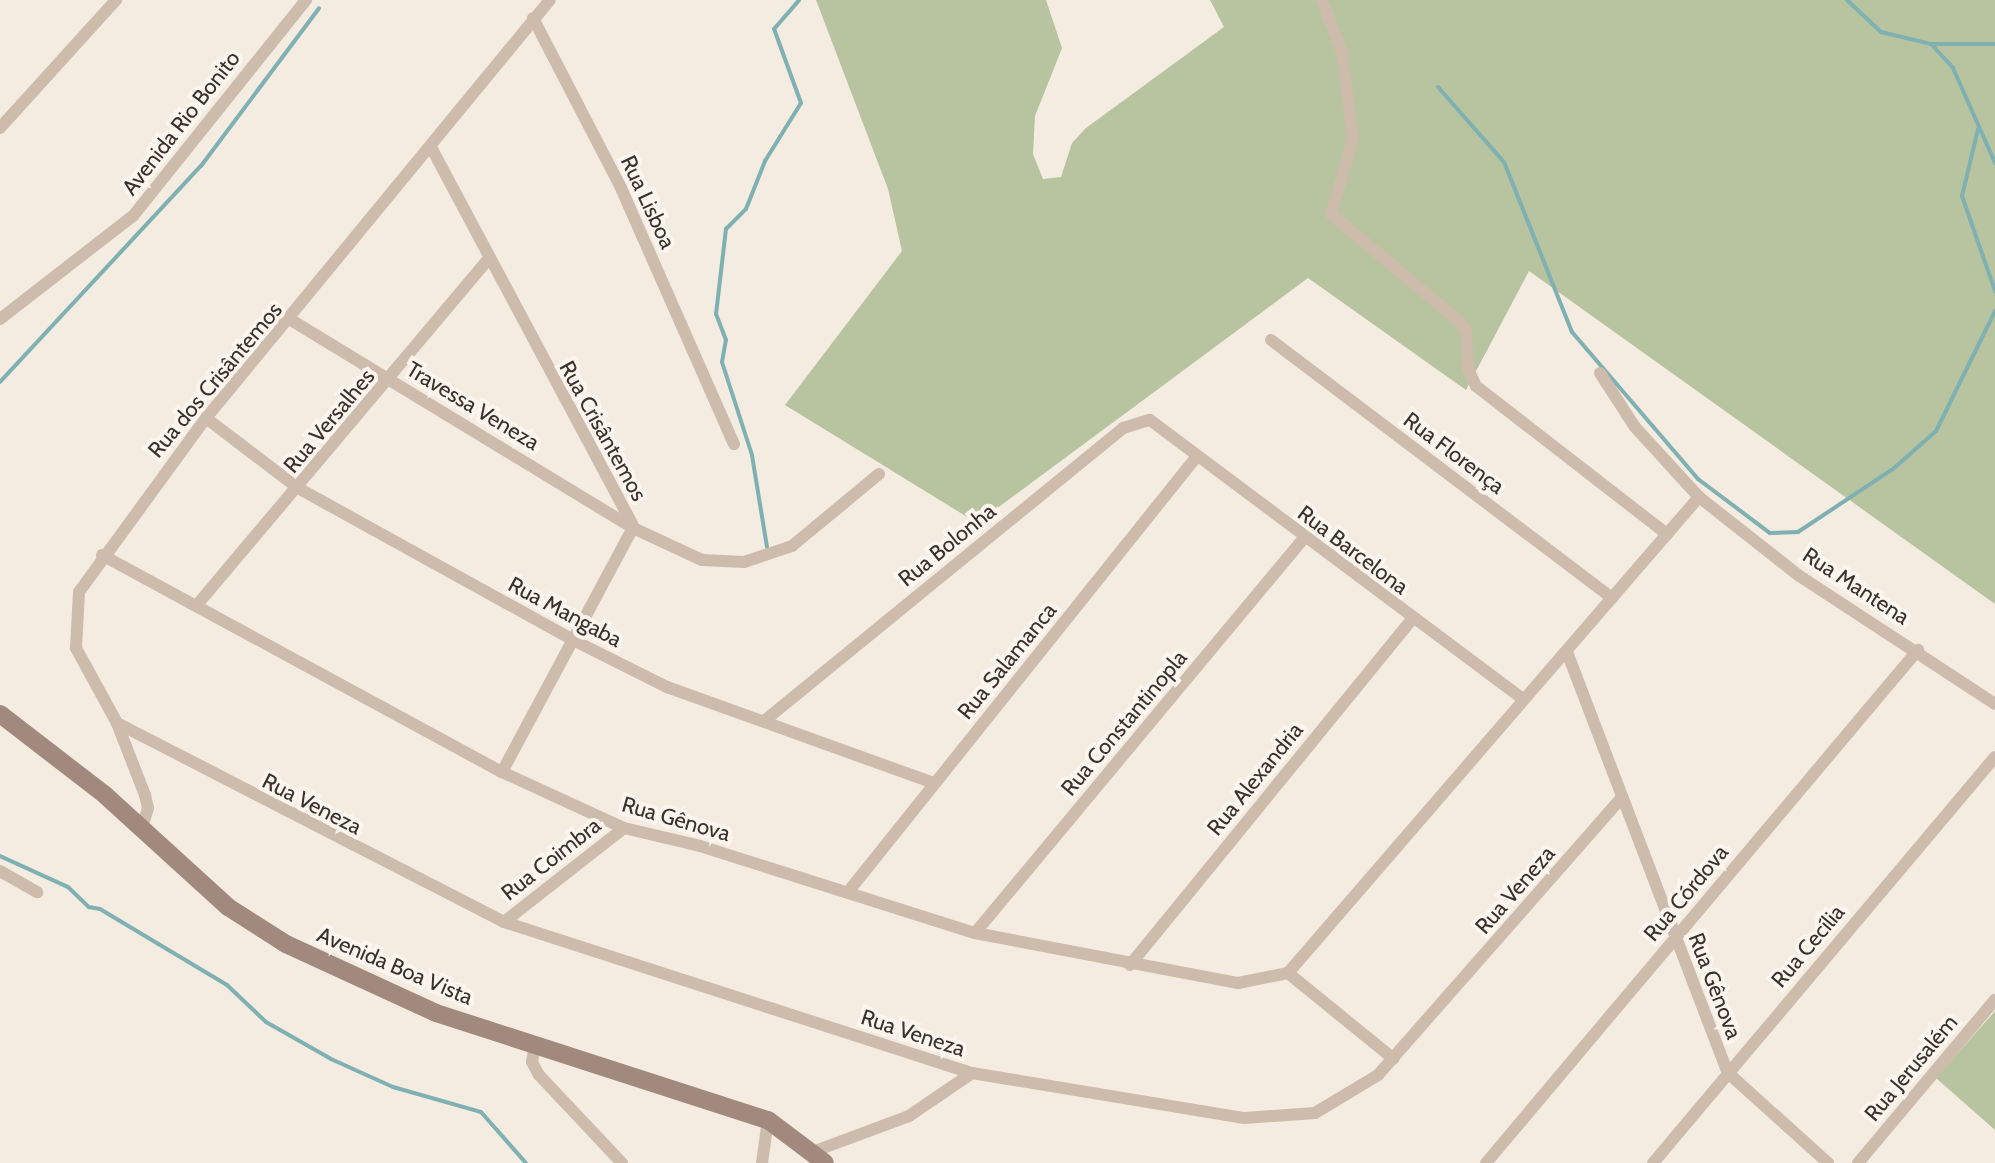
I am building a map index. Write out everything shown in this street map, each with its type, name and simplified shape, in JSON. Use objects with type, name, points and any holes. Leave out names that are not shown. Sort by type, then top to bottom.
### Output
[{"type":"street","points":[[0,128],[116,0]]},
{"type":"street","name":"Avenida Rio Bonito","points":[[0,319],[133,216],[306,0]]},
{"type":"street","name":"Rua dos Crisântemos","points":[[141,831],[148,808],[117,723],[82,665],[74,632],[79,592],[102,555],[206,418],[432,149],[550,0]]},
{"type":"street","points":[[1322,0],[1342,52],[1353,139],[1346,176],[1331,214],[1340,226],[1459,321],[1466,330],[1468,369],[1476,386],[1667,534]]},
{"type":"street","name":"Rua Lisboa","points":[[533,18],[621,188],[734,444]]},
{"type":"street","name":"Rua Crisântemos","points":[[432,149],[488,260],[633,528],[502,772]]},
{"type":"street","name":"Rua Versalhes","points":[[197,605],[488,260]]},
{"type":"street","name":"Travessa Veneza","points":[[291,320],[633,528],[702,560],[723,563],[768,556],[814,531],[879,474]]},
{"type":"street","name":"Rua Florença","points":[[1271,340],[1612,598]]},
{"type":"street","name":"Rua Mantena","points":[[1600,373],[1635,427],[1699,497],[1798,575],[1918,650],[1995,704]]},
{"type":"street","name":"Rua Mangaba","points":[[206,418],[298,488],[575,641],[667,687],[934,783]]},
{"type":"street","name":"Rua Bolonha","points":[[764,721],[1123,428],[1150,420],[1163,427]]},
{"type":"street","name":"Rua Barcelona","points":[[1163,427],[1304,538],[1523,699]]},
{"type":"street","name":"Rua Salamanca","points":[[848,892],[1197,456]]},
{"type":"street","points":[[1394,1059],[1288,973],[1699,497]]},
{"type":"street","name":"Rua Constantinopla","points":[[975,933],[1304,538]]},
{"type":"street","name":"Rua Gênova","points":[[102,555],[502,772],[624,828],[848,892],[975,933],[1130,965],[1238,983],[1288,973]]},
{"type":"street","name":"Rua Alexandria","points":[[1130,965],[1412,619]]},
{"type":"street","name":"Rua Córdova","points":[[1486,1163],[1918,650]]},
{"type":"street","name":"Rua Gênova","points":[[1567,652],[1727,1072],[1828,1163]]},
{"type":"street","name":"Avenida Boa Vista","points":[[0,714],[105,795],[228,907],[286,944],[436,1013],[768,1120],[820,1157]]},
{"type":"street","name":"Rua Veneza","points":[[117,723],[504,922],[972,1073],[1122,1101],[1244,1118],[1285,1119],[1315,1113],[1343,1100],[1394,1059],[1621,798]]},
{"type":"street","name":"Rua Cecília","points":[[1653,1163],[1995,757]]},
{"type":"street","name":"Rua Coimbra","points":[[504,922],[624,828]]},
{"type":"street","points":[[0,871],[37,892]]},
{"type":"street","name":"Rua Jerusalém","points":[[1858,1163],[1995,1000]]},
{"type":"street","points":[[535,1046],[532,1062],[539,1075],[622,1163]]},
{"type":"street","points":[[820,1157],[909,1116],[972,1073]]},
{"type":"street","points":[[762,1163],[768,1120]]},
{"type":"green space","points":[[816,0],[1046,0],[1062,48],[1035,116],[1033,154],[1043,179],[1061,177],[1072,143],[1086,128],[1224,27],[1210,0],[1995,0],[1995,604],[1529,271],[1466,390],[1308,278],[977,523],[785,405],[902,251],[888,189]]},
{"type":"green space","points":[[1995,1011],[1995,1130],[1936,1078]]},
{"type":"waterway","points":[[767,547],[752,455],[722,362],[726,340],[716,314],[726,229],[746,209],[765,161],[801,103],[774,29],[799,0]]},
{"type":"waterway","points":[[1847,0],[1881,32],[1931,44],[1995,44]]},
{"type":"waterway","points":[[0,382],[201,166],[319,8]]},
{"type":"waterway","points":[[1931,44],[1953,68],[1995,163]]},
{"type":"waterway","points":[[1438,87],[1504,162],[1572,332],[1698,479],[1770,533],[1798,532],[1893,469],[1936,431],[1995,311]]},
{"type":"waterway","points":[[1978,129],[1962,196],[1995,291]]},
{"type":"waterway","points":[[0,856],[68,887],[89,907],[100,909],[227,985],[266,1022],[331,1059],[393,1087],[481,1112],[526,1163]]}]
